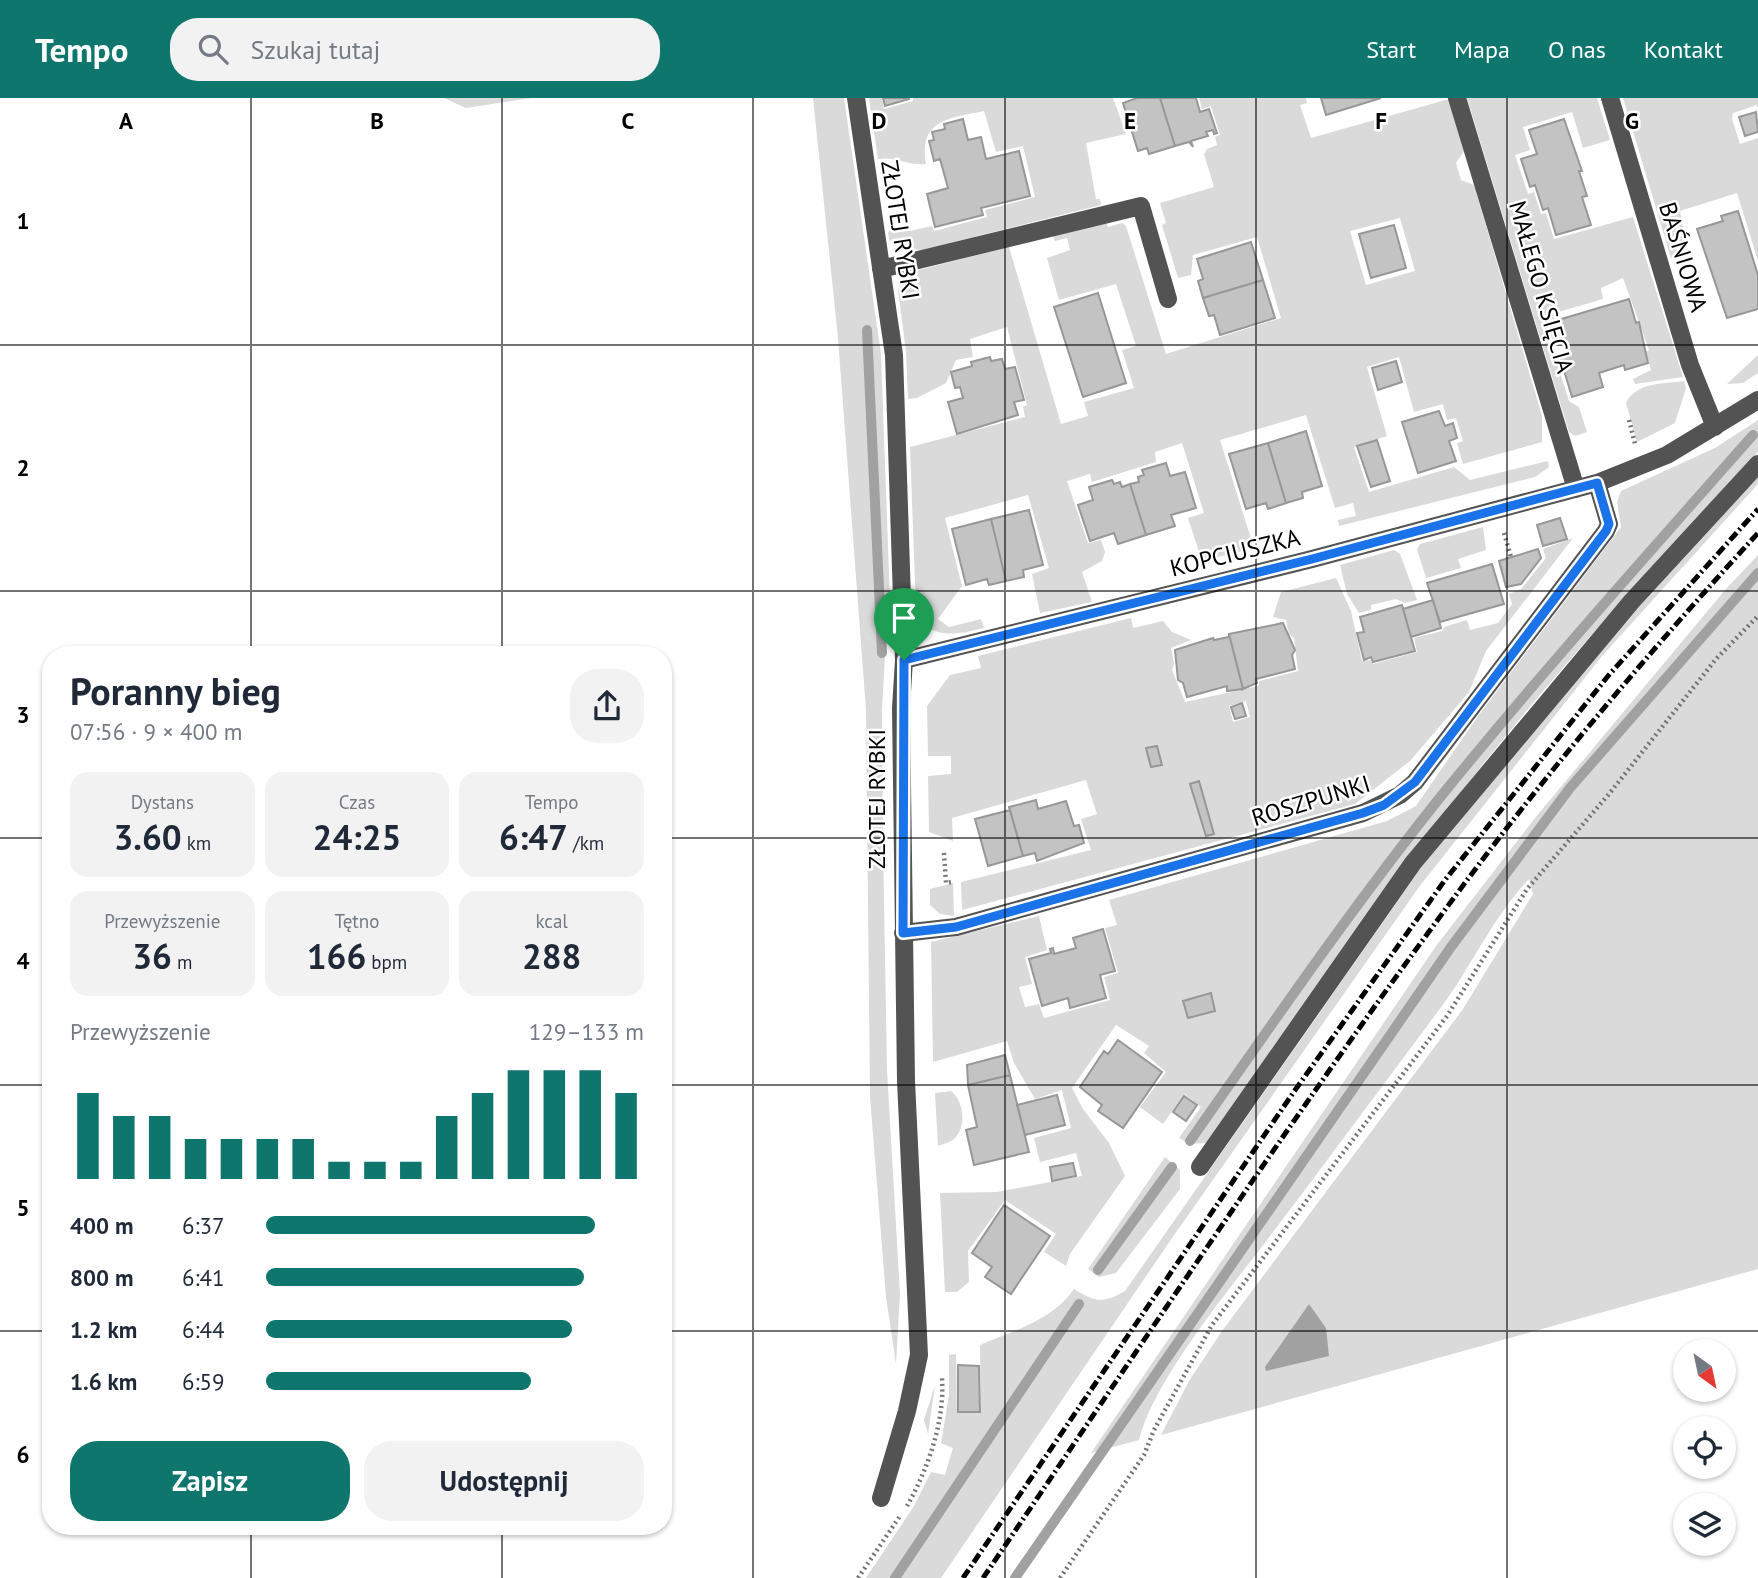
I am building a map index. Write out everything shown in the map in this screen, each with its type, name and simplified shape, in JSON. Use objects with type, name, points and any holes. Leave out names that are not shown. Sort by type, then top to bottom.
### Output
[{"type":"street","name":"ZŁOTEJ RYBKI","points":[[856,98],[894,355],[904,660],[903,933],[919,1355],[907,1411],[881,1498]]},
{"type":"street","name":"MAŁEGO KSIĘCIA","points":[[1457,98],[1576,489]]},
{"type":"street","name":"BAŚNIOWA","points":[[1610,98],[1690,365],[1715,427]]},
{"type":"street","points":[[881,269],[1141,205],[1168,299]]},
{"type":"street","name":"KOPCIUSZKA","points":[[904,660],[1597,483],[1657,460],[1758,400]]},
{"type":"street","points":[[1200,1167],[1413,863],[1632,601],[1758,464]]},
{"type":"street","name":"ROSZPUNKI","points":[[903,933],[943,930],[1045,903],[1363,813],[1400,795],[1439,752],[1606,531],[1609,524],[1597,483]]},
{"type":"path","points":[[1629,420],[1636,448]]},
{"type":"path","points":[[1060,1578],[1144,1455],[1154,1430],[1212,1325],[1447,1016],[1527,889],[1609,794],[1716,659],[1758,616]]},
{"type":"path","points":[[944,853],[946,883],[953,882]]},
{"type":"shaded area","points":[[444,98],[531,98],[466,108]]},
{"type":"shaded area","points":[[813,98],[844,98],[881,354],[890,601],[882,710],[883,844],[887,1070],[900,1294],[896,1364],[886,1297],[870,1097],[866,710],[838,338]]},
{"type":"shaded area","points":[[869,98],[882,98],[884,109],[913,101],[913,98],[1113,98],[1126,134],[1086,143],[1096,199],[1100,199],[1101,205],[922,250],[904,248],[889,240],[888,232],[901,225],[910,231],[932,226],[934,231],[987,217],[985,210],[1035,197],[1023,146],[996,152],[984,111],[948,119],[932,130],[925,149],[926,164],[878,159]]},
{"type":"shaded area","points":[[1199,98],[1306,98],[1307,103],[1300,105],[1311,138],[1449,99],[1464,151],[1456,163],[1461,180],[1474,185],[1542,416],[1542,442],[1463,464],[1457,443],[1463,441],[1456,418],[1447,420],[1443,404],[1414,412],[1399,357],[1367,367],[1387,436],[1354,447],[1369,492],[1454,467],[1470,480],[1548,461],[1549,467],[1535,477],[1339,526],[1338,520],[1356,516],[1353,503],[1335,508],[1306,415],[1220,440],[1254,548],[1202,561],[1188,518],[1204,513],[1182,443],[1155,452],[1156,462],[1092,482],[1090,474],[1067,481],[1088,543],[1101,540],[1105,552],[1102,561],[1082,572],[1092,602],[1040,613],[1032,574],[1049,568],[1028,495],[945,518],[962,586],[938,619],[949,627],[981,619],[984,628],[954,634],[935,631],[927,626],[916,609],[910,447],[1025,417],[1023,407],[1027,405],[1007,327],[970,339],[973,357],[956,360],[946,383],[917,398],[908,399],[906,352],[898,290],[915,271],[1009,247],[1061,424],[1088,416],[1084,402],[1134,388],[1122,350],[1136,346],[1116,284],[1059,300],[1047,258],[1070,250],[1067,238],[1055,241],[1053,236],[1106,222],[1108,227],[1122,223],[1126,226],[1166,354],[1281,318],[1257,237],[1193,255],[1191,275],[1178,278],[1162,225],[1166,223],[1160,203],[1214,187],[1204,154],[1207,149],[1217,145],[1215,137],[1220,135],[1211,106],[1202,109]],"holes":[[[1400,218],[1415,271],[1366,285],[1350,231]]]},
{"type":"shaded area","points":[[1467,98],[1597,98],[1610,140],[1583,148],[1572,112],[1523,127],[1530,150],[1515,155],[1528,194],[1534,192],[1541,214],[1546,213],[1554,239],[1633,217],[1683,377],[1635,384],[1633,379],[1651,370],[1646,352],[1649,350],[1623,278],[1601,288],[1603,299],[1555,313],[1563,340],[1551,345],[1569,401],[1579,407],[1587,432],[1575,436],[1569,432]]},
{"type":"shaded area","points":[[1623,98],[1758,98],[1758,108],[1757,105],[1733,113],[1732,119],[1740,144],[1758,138],[1758,261],[1737,193],[1680,211],[1686,243],[1683,254],[1671,258]]},
{"type":"shaded area","points":[[1758,355],[1758,373],[1743,383],[1727,384]]},
{"type":"shaded area","points":[[1684,381],[1686,388],[1675,423],[1637,442],[1626,403],[1631,396],[1651,385]]},
{"type":"shaded area","points":[[1758,420],[1758,452],[1608,616],[1500,743],[1365,919],[1206,1143],[1189,1144],[1179,1138],[1201,1107],[1184,1094],[1163,1124],[1140,1107],[1166,1072],[1144,1053],[1149,1046],[1116,1025],[1072,1088],[1083,1109],[1109,1143],[1125,1176],[1070,1254],[1066,1266],[1044,1252],[1056,1234],[1005,1200],[968,1251],[969,1282],[957,1292],[945,1292],[940,1193],[997,1192],[1082,1176],[1076,1153],[1040,1162],[1034,1138],[1071,1128],[1062,1090],[1035,1099],[1014,1063],[1007,1041],[933,1062],[931,942],[1039,916],[1047,950],[1025,957],[1032,984],[1019,987],[1025,1007],[1039,1004],[1044,1018],[1110,1000],[1104,977],[1118,973],[1105,928],[1117,925],[1109,900],[1387,821],[1416,806],[1478,716],[1621,527],[1617,502],[1621,491],[1715,448]]},
{"type":"shaded area","points":[[1758,474],[1758,484],[1602,656],[1419,887],[1172,1238],[941,1578],[866,1578],[914,1506],[931,1472],[945,1475],[953,1448],[941,1443],[949,1395],[949,1355],[956,1354],[957,1413],[981,1413],[980,1345],[1044,1317],[1074,1289],[1099,1300],[1125,1291],[1432,852],[1623,621]]},
{"type":"shaded area","points":[[1483,527],[1486,550],[1458,559],[1461,568],[1426,578],[1417,549],[1420,544]]},
{"type":"shaded area","points":[[1573,538],[1486,651],[1469,692],[1410,761],[1355,804],[962,910],[961,882],[1091,850],[1081,819],[1097,814],[1086,780],[952,818],[953,841],[929,832],[928,776],[951,774],[951,756],[928,756],[927,706],[950,675],[981,668],[978,656],[1131,618],[1133,628],[1163,621],[1172,632],[1191,640],[1171,648],[1174,664],[1172,670],[1185,702],[1259,686],[1259,681],[1298,671],[1294,638],[1289,634],[1286,620],[1273,617],[1281,592],[1336,578],[1351,611],[1362,661],[1371,660],[1373,664],[1417,652],[1414,638],[1442,631],[1444,627],[1467,620],[1470,630],[1498,623],[1512,604],[1509,594],[1521,589],[1546,558],[1543,549]],"holes":[[[1246,701],[1250,717],[1233,722],[1229,706]]]},
{"type":"shaded area","points":[[1394,550],[1400,554],[1417,600],[1405,603],[1396,599],[1371,605],[1371,610],[1359,613],[1347,594],[1340,565]]},
{"type":"shaded area","points":[[1758,555],[1758,1269],[1161,1435],[1189,1381],[1222,1331],[1463,1009],[1533,894],[1529,879],[1494,925],[1442,1006],[1193,1338],[1159,1392],[1139,1440],[1091,1453],[1436,946],[1535,818],[1725,590]]},
{"type":"shaded area","points":[[953,883],[954,916],[940,914],[930,905],[930,889]]},
{"type":"shaded area","points":[[951,1091],[961,1107],[961,1128],[953,1140],[938,1146],[935,1093]]},
{"type":"shaded area","points":[[1165,1157],[1180,1170],[1180,1189],[1116,1273],[1099,1277],[1088,1269]]},
{"type":"shaded area","points":[[1309,1304],[1326,1328],[1329,1356],[1266,1371],[1265,1367]]},
{"type":"shaded area","points":[[935,1385],[928,1434],[924,1420]]},
{"type":"building","points":[[883,98],[909,98],[909,99],[885,106]]},
{"type":"building","points":[[1137,98],[1160,98],[1175,146],[1149,154],[1147,148],[1138,151],[1123,103]]},
{"type":"building","points":[[1160,98],[1196,98],[1200,112],[1209,109],[1217,133],[1214,134],[1213,130],[1206,132],[1208,136],[1191,141],[1193,147],[1189,142],[1175,146]]},
{"type":"building","points":[[1321,98],[1381,98],[1326,115]]},
{"type":"building","points":[[1756,112],[1758,132],[1745,136],[1739,117]]},
{"type":"building","points":[[963,119],[968,140],[981,137],[986,159],[1019,151],[1030,196],[981,208],[983,215],[935,227],[927,194],[948,188],[940,159],[934,161],[929,141],[934,140],[932,132],[945,129],[944,124]]},
{"type":"building","points":[[1564,119],[1582,171],[1579,171],[1587,196],[1582,197],[1591,225],[1556,235],[1548,208],[1543,210],[1535,185],[1530,187],[1521,159],[1537,154],[1529,130]]},
{"type":"building","points":[[1738,211],[1758,275],[1758,309],[1727,318],[1697,229],[1723,221],[1721,216]]},
{"type":"building","points":[[1394,225],[1406,268],[1371,278],[1359,234]]},
{"type":"building","points":[[1251,242],[1263,280],[1203,298],[1198,281],[1203,279],[1197,259]]},
{"type":"building","points":[[1263,280],[1275,318],[1220,335],[1214,315],[1209,316],[1203,298]]},
{"type":"building","points":[[1098,293],[1126,383],[1083,397],[1054,307]]},
{"type":"building","points":[[1629,299],[1636,323],[1639,322],[1648,363],[1625,370],[1624,365],[1599,373],[1603,387],[1572,397],[1560,357],[1569,354],[1558,320]]},
{"type":"building","points":[[990,357],[991,361],[1002,359],[1005,369],[1015,367],[1024,400],[1014,402],[1018,415],[957,434],[948,402],[963,398],[960,387],[955,388],[951,372],[972,366],[971,362]]},
{"type":"building","points":[[1396,361],[1402,382],[1378,390],[1372,368]]},
{"type":"building","points":[[1439,411],[1445,426],[1453,423],[1457,438],[1449,441],[1456,461],[1418,473],[1402,422]]},
{"type":"building","points":[[1306,431],[1322,486],[1302,492],[1303,498],[1286,503],[1268,443]]},
{"type":"building","points":[[1377,440],[1390,481],[1371,487],[1357,446]]},
{"type":"building","points":[[1268,443],[1286,503],[1268,509],[1266,503],[1246,509],[1229,454]]},
{"type":"building","points":[[1166,463],[1170,476],[1185,472],[1196,508],[1171,515],[1175,526],[1146,535],[1130,484],[1139,482],[1138,477],[1144,475],[1142,470]]},
{"type":"building","points":[[1112,480],[1114,484],[1120,482],[1122,487],[1130,484],[1146,535],[1118,544],[1114,533],[1090,541],[1078,505],[1093,500],[1089,487]]},
{"type":"building","points":[[1029,510],[1043,565],[1023,570],[1024,577],[1006,581],[991,519]]},
{"type":"building","points":[[1560,518],[1567,539],[1543,546],[1537,525]]},
{"type":"building","points":[[991,519],[1006,581],[989,585],[987,579],[966,585],[952,529]]},
{"type":"building","points":[[1538,549],[1541,558],[1521,584],[1506,587],[1499,561]]},
{"type":"building","points":[[1492,564],[1504,604],[1440,622],[1427,583]]},
{"type":"building","points":[[1433,600],[1441,628],[1411,637],[1403,609]]},
{"type":"building","points":[[1402,605],[1415,651],[1373,662],[1371,657],[1364,660],[1357,633],[1364,632],[1360,617]]},
{"type":"building","points":[[1283,623],[1295,650],[1292,655],[1295,669],[1256,679],[1257,683],[1243,689],[1229,634]]},
{"type":"building","points":[[1229,634],[1243,689],[1227,691],[1227,686],[1187,697],[1183,683],[1178,680],[1175,650],[1213,638],[1229,637]]},
{"type":"building","points":[[1242,703],[1246,716],[1235,719],[1231,707]]},
{"type":"building","points":[[1157,746],[1162,765],[1151,767],[1146,748]]},
{"type":"building","points":[[1199,781],[1214,834],[1206,836],[1190,784]]},
{"type":"building","points":[[1036,800],[1038,809],[1066,801],[1074,826],[1079,825],[1084,843],[1037,861],[1035,853],[1023,856],[1009,807]]},
{"type":"building","points":[[1010,810],[1023,856],[988,866],[975,819]]},
{"type":"building","points":[[1103,929],[1115,971],[1100,975],[1106,998],[1070,1008],[1068,998],[1042,1006],[1029,959],[1051,953],[1050,949],[1053,948],[1054,954],[1076,948],[1073,938]]},
{"type":"building","points":[[1211,993],[1215,1011],[1188,1018],[1183,1001]]},
{"type":"building","points":[[1118,1040],[1162,1072],[1123,1128],[1098,1111],[1102,1105],[1080,1087],[1104,1051],[1108,1054]]},
{"type":"building","points":[[1005,1055],[1010,1075],[968,1085],[967,1065]]},
{"type":"building","points":[[1010,1075],[1029,1152],[974,1165],[966,1130],[977,1127],[968,1085]]},
{"type":"building","points":[[1057,1095],[1065,1125],[1025,1135],[1017,1105]]},
{"type":"building","points":[[1184,1096],[1197,1105],[1186,1121],[1173,1112]]},
{"type":"building","points":[[1073,1163],[1076,1176],[1052,1181],[1050,1167]]},
{"type":"building","points":[[1004,1205],[1050,1236],[1011,1294],[985,1277],[992,1267],[972,1253]]},
{"type":"building","points":[[958,1365],[979,1366],[980,1412],[958,1412]]},
{"type":"waterway","points":[[867,330],[882,653]]},
{"type":"waterway","points":[[1190,1141],[1345,922],[1442,795],[1557,658],[1753,435]]},
{"type":"waterway","points":[[1015,1578],[1451,947],[1570,788],[1758,573]]},
{"type":"waterway","points":[[1098,1270],[1172,1167]]},
{"type":"waterway","points":[[895,1578],[1079,1304]]},
{"type":"railway","points":[[963,1578],[1293,1093],[1445,880],[1608,676],[1758,509]]},
{"type":"railway","points":[[983,1578],[1275,1148],[1456,895],[1602,710],[1758,533]]},
{"type":"route","points":[[1597,483],[1609,524],[1596,547],[1415,782],[1384,805],[956,927],[903,933],[901,708],[904,660],[1312,559],[1597,483]]}]
